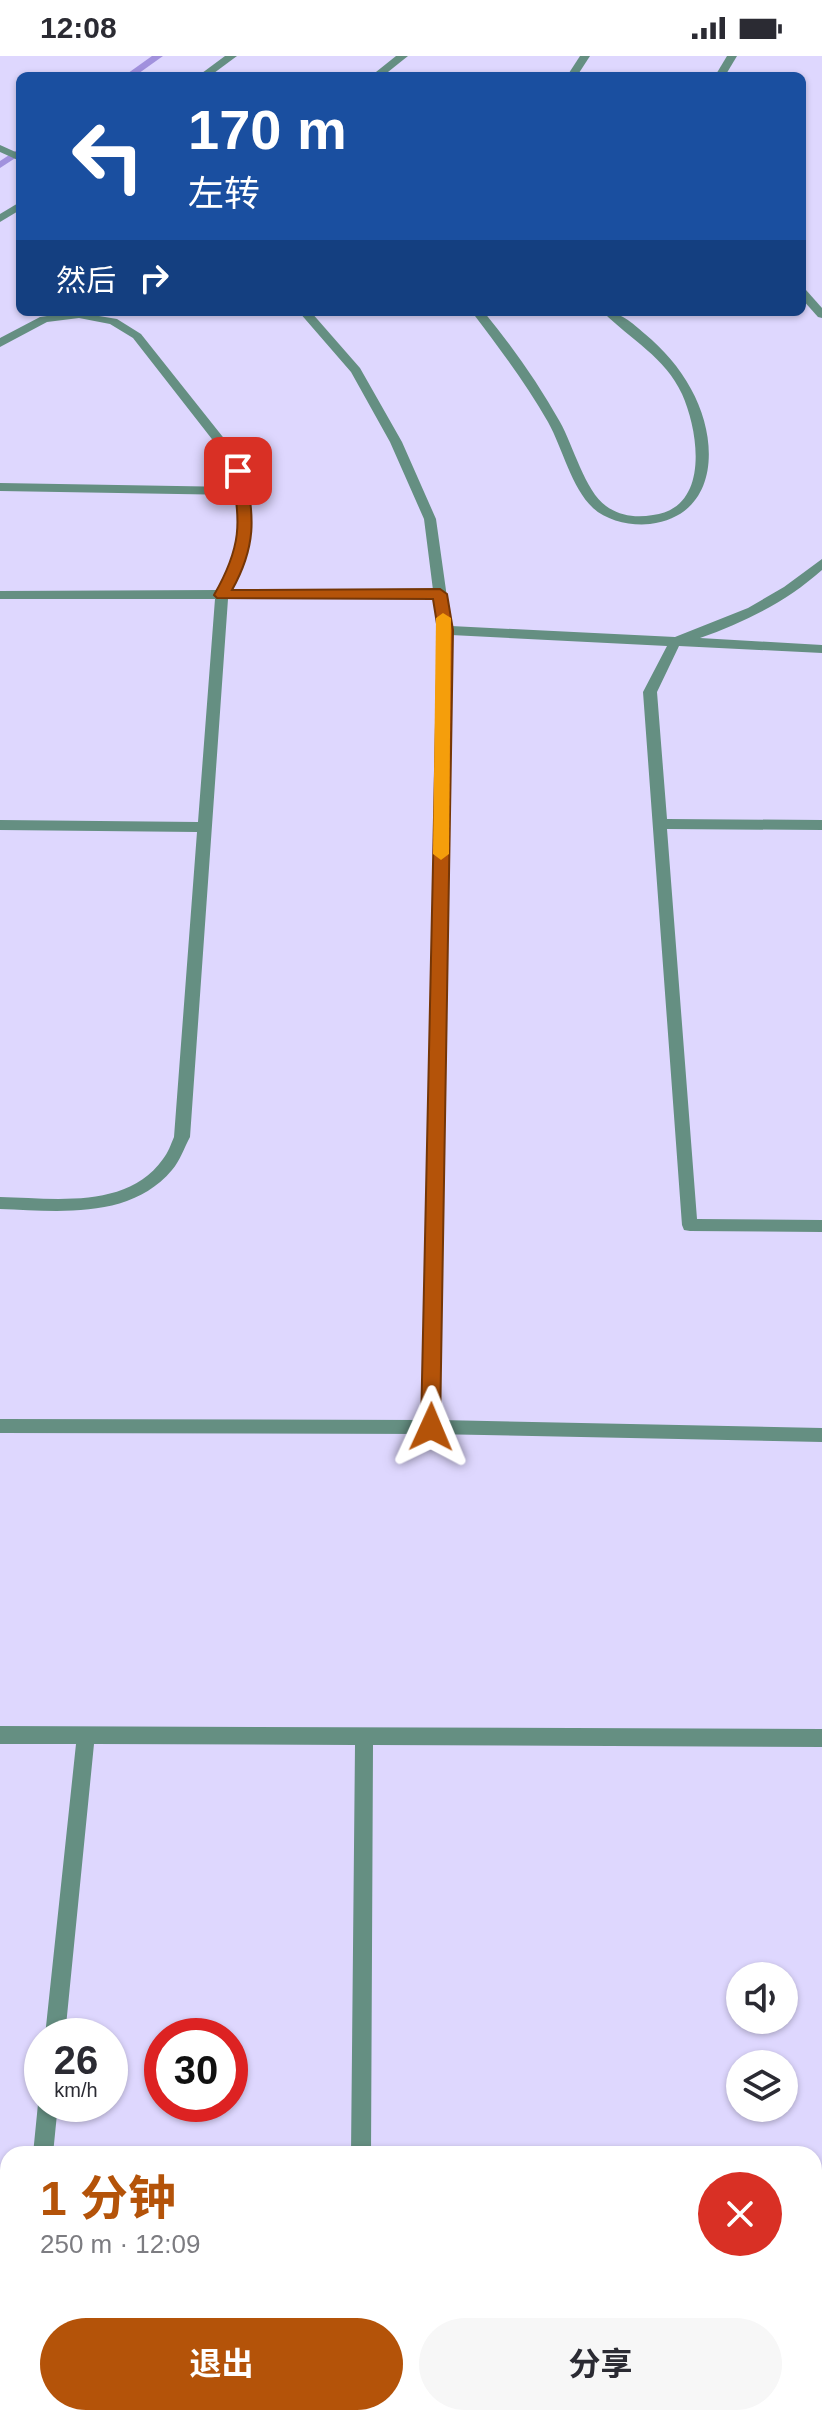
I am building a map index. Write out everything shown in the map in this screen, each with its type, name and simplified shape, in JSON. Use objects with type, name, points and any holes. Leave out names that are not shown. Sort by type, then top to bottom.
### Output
[{"type":"street","points":[[209,72],[232,56]]},
{"type":"street","points":[[381,72],[403,56]]},
{"type":"street","points":[[806,297],[822,315]]},
{"type":"street","points":[[0,343],[29,324],[58,316]]},
{"type":"street","points":[[0,1203],[99,1204],[119,1199],[154,1180],[177,1153],[182,1137],[222,595],[241,554],[247,513],[238,471],[221,442],[127,328],[96,316]]},
{"type":"street","points":[[308,316],[356,371],[396,442],[430,519],[445,630],[431,1427]]},
{"type":"street","points":[[481,316],[540,398],[595,503],[619,517],[651,521],[679,509],[696,493],[702,475],[701,431],[686,390],[673,370],[644,338],[614,316]]},
{"type":"street","points":[[0,487],[244,491]]},
{"type":"street","points":[[822,563],[764,606],[737,620],[675,642],[650,692],[690,1225],[822,1226]]},
{"type":"street","points":[[0,595],[440,594]]},
{"type":"street","points":[[445,630],[822,649]]},
{"type":"street","points":[[660,824],[822,825]]},
{"type":"street","points":[[0,825],[205,827]]},
{"type":"street","points":[[0,1426],[431,1427],[822,1435]]},
{"type":"street","points":[[0,1735],[822,1738]]},
{"type":"street","points":[[57,2018],[86,1736]]},
{"type":"street","points":[[361,2146],[364,1736]]},
{"type":"street","points":[[44,2146],[46,2122]]},
{"type":"waterway","points":[[135,72],[158,56]]},
{"type":"waterway","points":[[0,165],[16,154]]},
{"type":"slow traffic","points":[[441,854],[443,618]]},
{"type":"route","points":[[238,471],[247,513],[246,533],[241,554],[222,595],[440,594],[445,630],[431,1427]]}]
